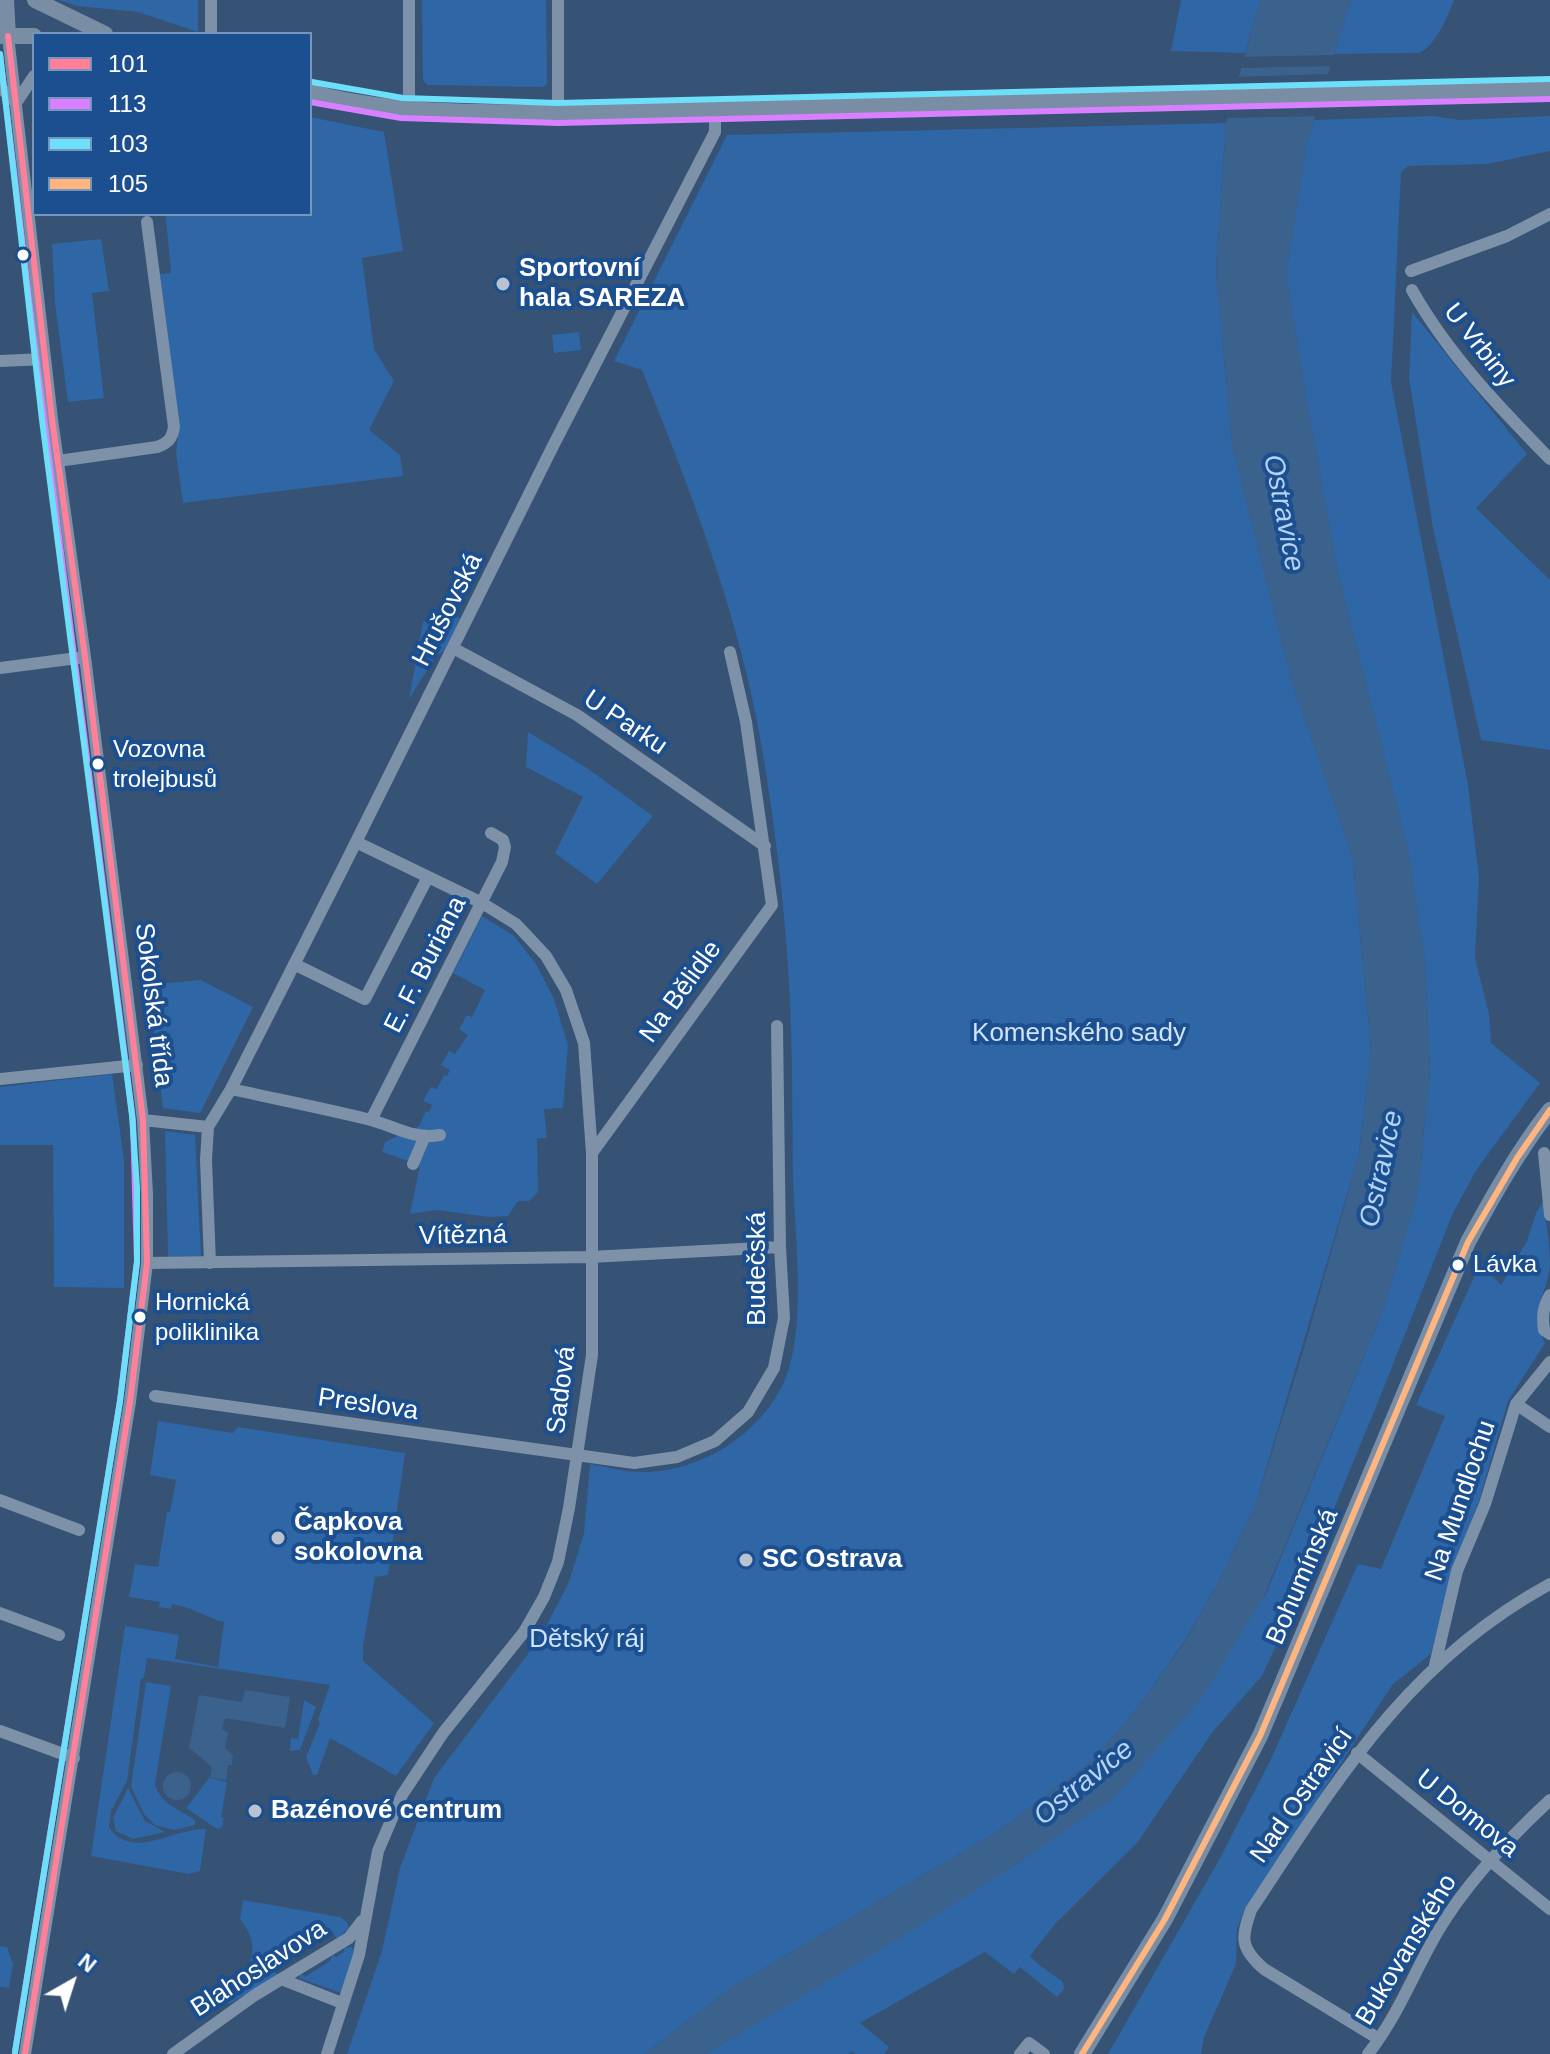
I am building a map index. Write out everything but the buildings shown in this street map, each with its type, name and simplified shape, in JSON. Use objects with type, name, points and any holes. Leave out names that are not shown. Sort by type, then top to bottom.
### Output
[{"type":"main road","name":"Sokolská třída","points":[[4,36],[6,0]]},
{"type":"main road","points":[[35,0],[101,32]]},
{"type":"main road","points":[[4,36],[32,36]]},
{"type":"main road","points":[[312,92],[409,110],[558,113],[1550,89]]},
{"type":"main road","name":"Bohumínská","points":[[1082,2054],[1165,1919],[1260,1736],[1468,1242],[1527,1140],[1550,1110]]},
{"type":"street","points":[[211,0],[211,32]]},
{"type":"street","points":[[409,0],[409,110]]},
{"type":"street","points":[[558,0],[558,113]]},
{"type":"street","name":"Sokolská třída","points":[[4,36],[16,103],[45,359],[137,1065],[147,1194],[147,1263],[130,1402],[25,2054]]},
{"type":"street","points":[[0,87],[16,103],[32,79]]},
{"type":"street","name":"Hrušovská","points":[[208,1127],[231,1089],[715,132],[715,109]]},
{"type":"street","points":[[1411,271],[1507,236],[1550,214]]},
{"type":"street","points":[[58,461],[157,447],[166,444],[173,436],[147,222]]},
{"type":"street","name":"U Vrbiny","points":[[1412,290],[1432,325],[1490,398],[1550,459]]},
{"type":"street","points":[[0,361],[45,359]]},
{"type":"street","name":"U Parku","points":[[453,648],[577,715],[765,846]]},
{"type":"street","name":"Na Bělidle","points":[[592,1153],[772,905],[746,722],[730,652]]},
{"type":"street","points":[[0,668],[85,657]]},
{"type":"street","name":"E. F. Buriana","points":[[371,1120],[502,862],[503,840],[491,833]]},
{"type":"street","name":"Sadová","points":[[327,2054],[359,1955],[378,1851],[402,1795],[443,1733],[524,1632],[544,1597],[558,1562],[592,1355],[592,1153],[584,1043],[566,990],[546,956],[516,924],[482,903],[356,842]]},
{"type":"street","points":[[294,964],[365,999],[428,877]]},
{"type":"street","name":"Budečská","points":[[576,1455],[634,1463],[677,1457],[715,1441],[739,1421],[774,1368],[784,1318],[777,1026]]},
{"type":"street","points":[[0,1079],[137,1065]]},
{"type":"street","points":[[231,1089],[371,1120],[424,1138],[440,1135]]},
{"type":"street","points":[[143,1120],[208,1127],[206,1160],[210,1263]]},
{"type":"street","points":[[413,1164],[424,1138]]},
{"type":"street","points":[[1527,1140],[1547,1155],[1550,1215]]},
{"type":"street","name":"Vítězná","points":[[147,1263],[590,1257],[780,1247]]},
{"type":"street","points":[[1550,1295],[1544,1304],[1542,1319],[1544,1330],[1550,1334]]},
{"type":"street","name":"Na Mundlochu","points":[[1435,1665],[1457,1571],[1485,1504],[1516,1404],[1550,1362]]},
{"type":"street","name":"Preslova","points":[[155,1396],[576,1455]]},
{"type":"street","points":[[1516,1404],[1550,1427]]},
{"type":"street","points":[[0,1500],[79,1530]]},
{"type":"street","name":"Nad Ostravicí","points":[[1379,2039],[1252,1959],[1243,1944],[1244,1929],[1251,1910],[1357,1753],[1435,1665],[1508,1608],[1550,1584]]},
{"type":"street","points":[[0,1613],[59,1635]]},
{"type":"street","points":[[0,1731],[74,1758]]},
{"type":"street","name":"U Domova","points":[[1357,1753],[1550,1909]]},
{"type":"street","name":"Bukovanského","points":[[1368,2054],[1395,2015],[1438,1930],[1490,1860],[1550,1800]]},
{"type":"street","name":"Blahoslavova","points":[[173,2054],[228,2013],[349,1938],[364,1918]]},
{"type":"street","points":[[281,1979],[342,2003]]},
{"type":"street","points":[[1020,2054],[1029,2043],[1044,2054]]},
{"type":"green space","points":[[59,0],[198,0],[198,32],[138,12],[77,6]]},
{"type":"green space","points":[[422,0],[546,0],[547,84],[543,87],[427,85],[423,80]]},
{"type":"green space","points":[[1181,0],[1260,0],[1245,53],[1171,51]]},
{"type":"green space","points":[[1351,0],[1454,0],[1436,38],[1419,53],[1334,54]]},
{"type":"green space","points":[[1433,116],[1460,120],[1550,116],[1550,151],[1487,164],[1408,166],[1401,172],[1391,382],[1468,785],[1479,878],[1475,958],[1489,1014],[1491,1043],[1540,1083],[1477,1169],[1453,1213],[1292,1611],[1262,1676],[1214,1730],[1137,1843],[1055,1924],[1030,1956],[1063,1982],[1064,1989],[1057,1997],[1020,1967],[1014,1974],[985,1952],[860,2023],[889,2047],[884,2054],[855,2054],[851,2051],[849,2054],[706,2054],[1023,1860],[1265,1596],[1384,1308],[1418,1191],[1430,1070],[1425,962],[1409,855],[1338,573],[1286,273],[1307,142],[1314,120]]},
{"type":"green space","points":[[312,117],[384,132],[403,251],[362,258],[374,349],[394,381],[369,430],[400,455],[403,476],[183,503],[176,453],[179,423],[160,274],[171,273],[167,216],[312,216]]},
{"type":"green space","name":"Komenského sady","points":[[1226,123],[1216,270],[1232,444],[1293,686],[1353,858],[1371,1050],[1359,1154],[1255,1506],[1219,1581],[1182,1645],[1138,1707],[1092,1761],[998,1831],[732,1987],[644,2054],[347,2054],[382,1951],[400,1868],[434,1778],[540,1638],[569,1582],[584,1533],[590,1464],[635,1472],[662,1471],[684,1466],[724,1448],[759,1419],[773,1401],[784,1382],[795,1337],[798,1283],[789,984],[778,858],[759,732],[724,593],[660,414],[642,370],[614,361],[727,135]]},
{"type":"green space","points":[[101,239],[109,291],[92,293],[104,398],[68,402],[55,304],[52,244]]},
{"type":"green space","points":[[1412,312],[1527,454],[1476,508],[1550,580],[1550,750],[1481,740],[1433,528],[1409,378]]},
{"type":"green space","points":[[579,332],[581,350],[554,353],[552,335]]},
{"type":"green space","points":[[457,614],[460,620],[445,650],[436,656],[409,699],[423,622]]},
{"type":"green space","points":[[528,732],[587,768],[653,816],[597,884],[555,853],[583,797],[526,767]]},
{"type":"green space","points":[[482,916],[514,936],[536,964],[554,999],[568,1045],[563,1108],[544,1109],[547,1138],[537,1138],[538,1192],[529,1201],[518,1201],[508,1216],[489,1217],[437,1210],[410,1214],[420,1165],[382,1152],[385,1142],[419,1126],[432,1105],[423,1101],[431,1087],[437,1089],[450,1070],[441,1065],[449,1051],[455,1054],[468,1035],[459,1029],[467,1015],[472,1017],[485,990],[453,973]]},
{"type":"green space","points":[[201,980],[253,1007],[200,1113],[163,1108],[148,985]]},
{"type":"green space","points":[[112,1074],[124,1160],[124,1288],[54,1287],[53,1145],[0,1145],[0,1087]]},
{"type":"green space","points":[[165,1131],[195,1135],[201,1256],[168,1257]]},
{"type":"green space","points":[[1543,1202],[1550,1264],[1538,1322],[1545,1343],[1508,1401],[1479,1501],[1452,1571],[1431,1654],[1393,1684],[1245,1909],[1237,1928],[1236,1964],[1204,2037],[1201,2054],[1108,2054],[1220,1858],[1270,1761],[1358,1564],[1381,1569],[1445,1416],[1416,1405],[1480,1264],[1501,1285],[1527,1241]]},
{"type":"green space","name":"Čapkova sokolovna","points":[[158,1421],[233,1433],[238,1427],[405,1453],[388,1575],[375,1577],[363,1661],[434,1723],[396,1776],[330,1738],[317,1775],[313,1775],[306,1757],[320,1723],[318,1720],[330,1685],[147,1658],[144,1678],[141,1678],[127,1781],[111,1811],[109,1827],[118,1837],[129,1842],[206,1829],[200,1871],[189,1874],[91,1856],[125,1626],[179,1635],[175,1659],[218,1667],[224,1622],[179,1605],[172,1604],[171,1609],[159,1607],[160,1602],[129,1597],[135,1564],[158,1567],[176,1480],[150,1475]]},
{"type":"green space","points":[[146,1682],[171,1686],[155,1784],[157,1791],[166,1801],[195,1820],[195,1825],[174,1830],[155,1825],[144,1814],[131,1786]]},
{"type":"green space","points":[[304,1700],[316,1707],[300,1750],[290,1751],[291,1738],[298,1739]]},
{"type":"green space","points":[[209,1778],[227,1782],[221,1817],[224,1818],[222,1827],[217,1829],[186,1808]]},
{"type":"green space","points":[[128,1788],[145,1821],[165,1832],[133,1839],[116,1831],[113,1818]]},
{"type":"green space","points":[[243,1900],[340,1917],[349,1928],[337,1939],[331,1930],[272,1966],[278,1976],[229,2004],[222,1995],[246,1970],[252,1951],[252,1941],[240,1919]]},
{"type":"green space","points":[[0,1946],[7,1947],[13,1964],[9,1988],[0,1987]]},
{"type":"green space","points":[[351,1947],[355,1951],[341,1993],[299,1978],[300,1973],[305,1977],[330,1961],[332,1955],[336,1957],[344,1952],[344,1948]]},
{"type":"water","name":"Ostravice","points":[[1260,0],[1351,0],[1307,142],[1286,273],[1338,573],[1409,854],[1425,962],[1430,1070],[1418,1191],[1384,1308],[1264,1596],[1202,1698],[1115,1797],[910,1932],[706,2054],[644,2054],[732,1987],[998,1831],[1092,1761],[1138,1707],[1182,1646],[1219,1581],[1255,1506],[1304,1348],[1359,1154],[1371,1050],[1353,858],[1293,686],[1232,444],[1216,270],[1226,123]]},
{"type":"water","points":[[245,1690],[290,1697],[285,1728],[225,1718],[222,1729],[228,1733],[225,1748],[233,1755],[232,1765],[228,1765],[226,1780],[210,1778],[212,1767],[189,1748],[199,1695],[242,1702]]},
{"type":"water","points":[[177,1772],[187,1776],[191,1786],[187,1796],[177,1800],[167,1796],[163,1786],[167,1776]]},
{"type":"pier","points":[[1338,55],[1335,66],[1237,68],[1240,57]]},
{"type":"pier","points":[[1332,74],[1319,116],[1223,118],[1234,77]]},
{"type":"transit line","name":"101","points":[[8,36],[52,419],[143,1120],[147,1263],[130,1402],[25,2054]]},
{"type":"transit line","name":"113","points":[[0,54],[133,1121],[137,1262],[120,1401],[15,2052]]},
{"type":"transit line","name":"103","points":[[0,54],[42,420],[132,1115],[137,1188],[137,1261],[120,1401],[15,2052]]},
{"type":"transit line","name":"103","points":[[312,82],[403,98],[558,103],[1550,79]]},
{"type":"transit line","name":"113","points":[[312,102],[401,118],[558,123],[1550,99]]},
{"type":"transit line","name":"105","points":[[1082,2054],[1165,1919],[1260,1736],[1468,1242],[1517,1158],[1550,1110]]},
{"type":"place","name":"Sportovní hala SAREZA","points":[[503,284]]},
{"type":"place","name":"Vozovna trolejbusů","points":[[98,764]]},
{"type":"place","name":"Lávka","points":[[1458,1265]]},
{"type":"place","name":"Hornická poliklinika","points":[[140,1317]]},
{"type":"place","name":"Čapkova sokolovna","points":[[278,1538]]},
{"type":"place","name":"SC Ostrava","points":[[746,1560]]},
{"type":"place","name":"Bazénové centrum","points":[[255,1811]]},
{"type":"park label","name":"Dětský ráj","points":[[587,1640]]}]
